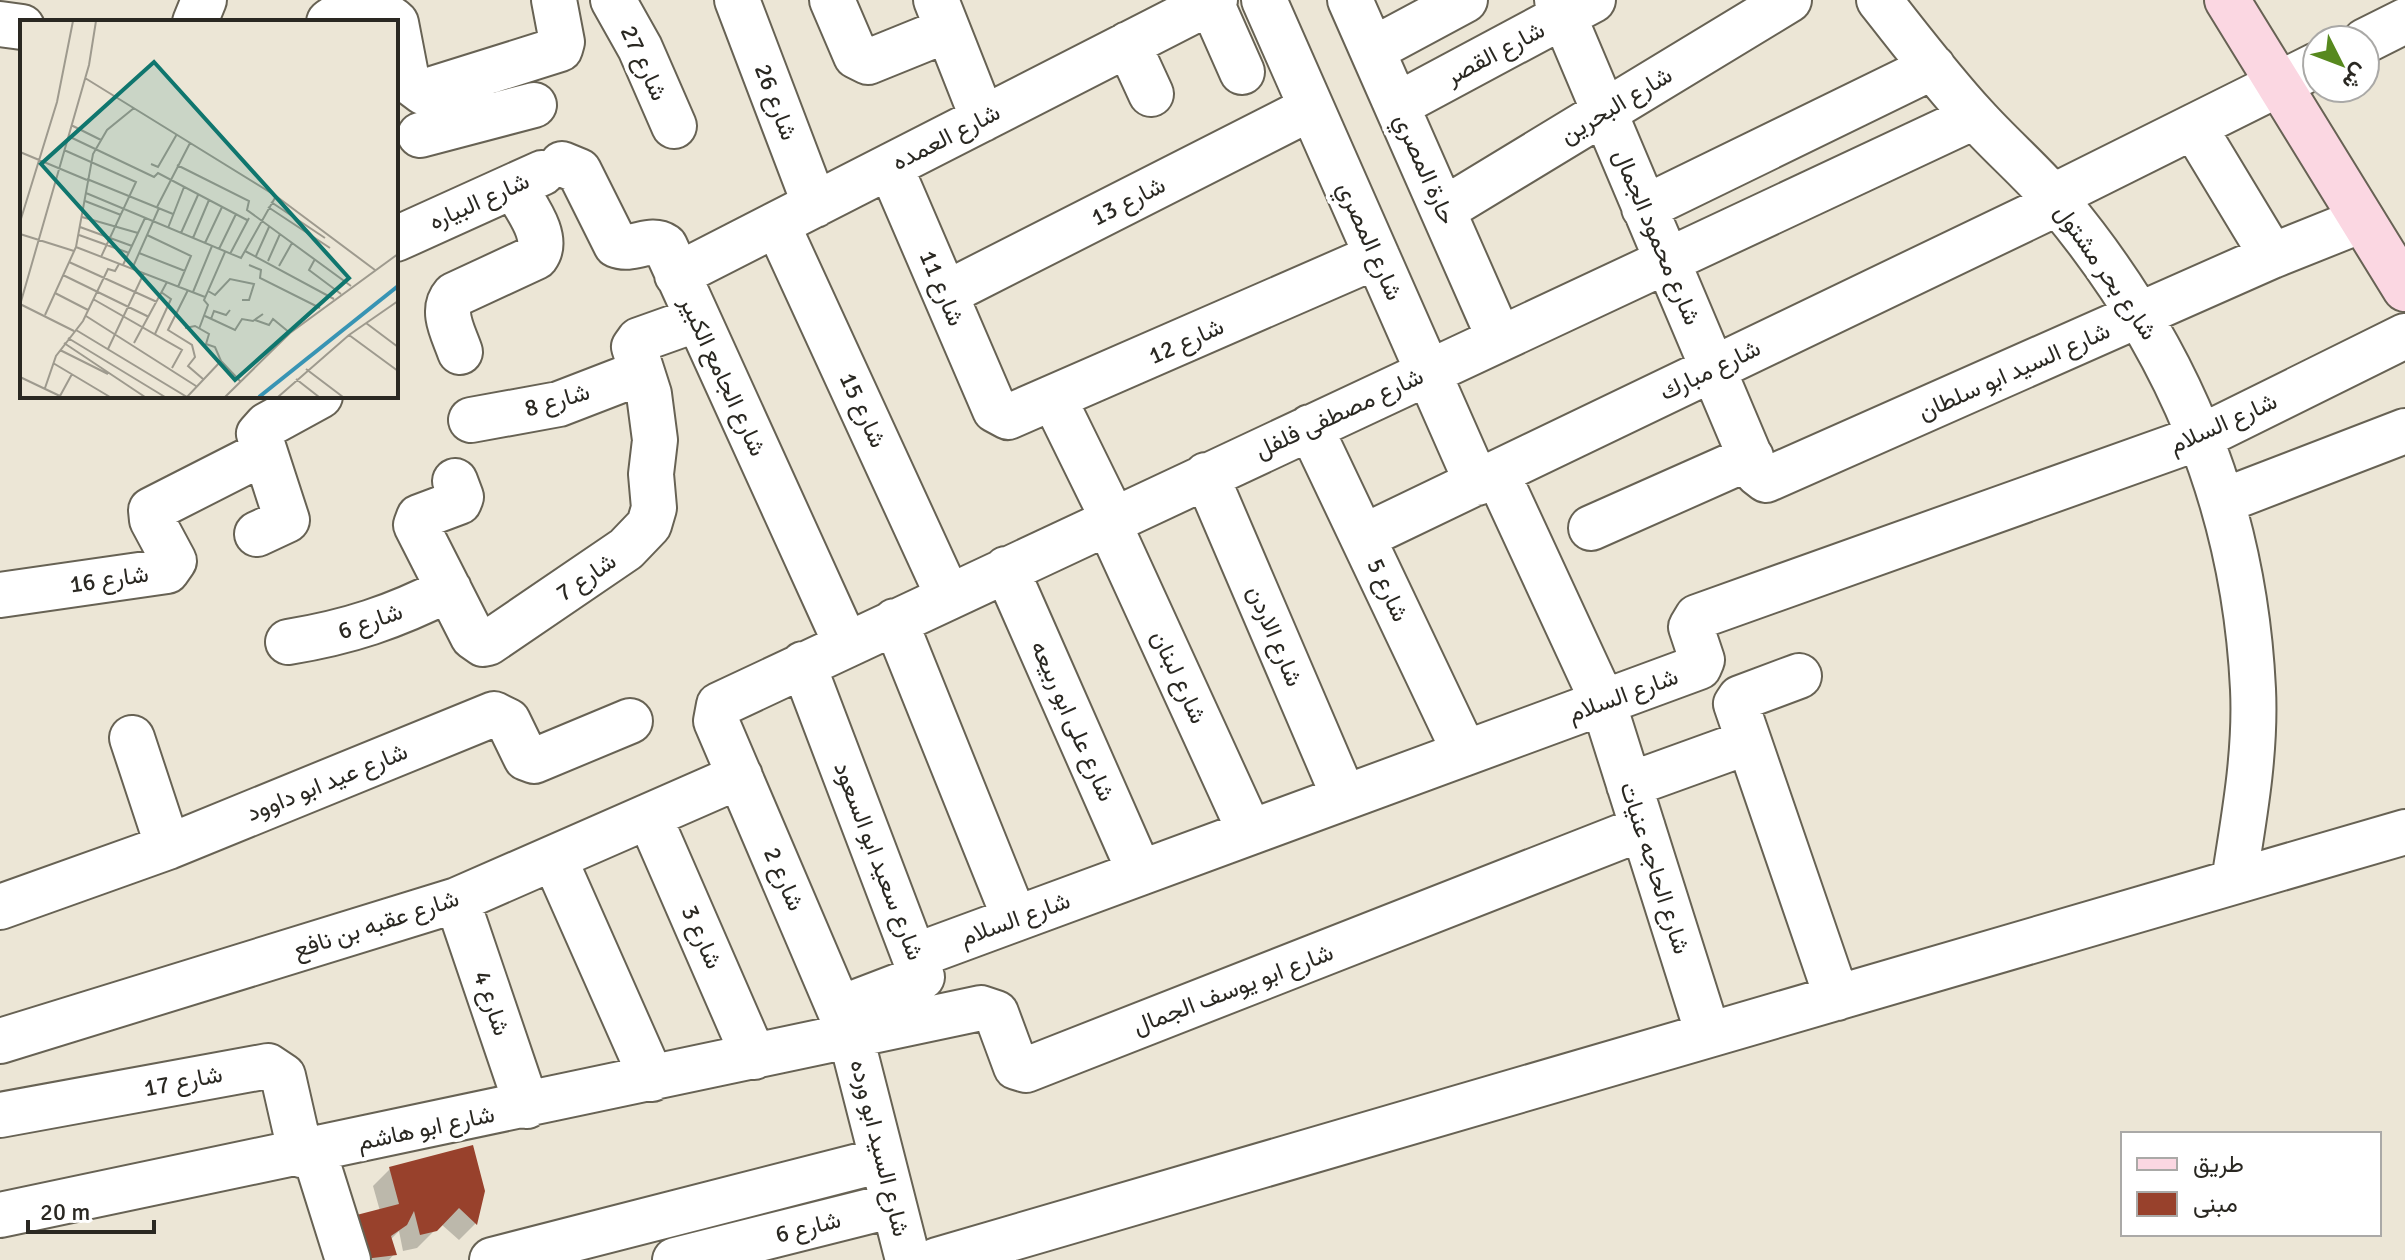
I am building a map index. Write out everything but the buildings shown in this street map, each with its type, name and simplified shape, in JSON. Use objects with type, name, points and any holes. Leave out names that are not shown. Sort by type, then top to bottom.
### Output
[{"type":"main road","points":[[2227,0],[2405,289]]},
{"type":"street","points":[[398,33],[407,80],[416,90],[423,92],[560,49],[562,42],[554,0]]},
{"type":"street","name":"شارع 27","points":[[613,0],[640,48],[674,126]]},
{"type":"street","name":"شارع 26","points":[[737,0],[796,214]]},
{"type":"street","points":[[832,0],[856,56],[868,62],[942,15],[983,119]]},
{"type":"street","name":"شارع المصري","points":[[1264,0],[1428,371],[1603,702]]},
{"type":"street","name":"حارة المصري","points":[[1350,0],[1499,338]]},
{"type":"street","points":[[1372,50],[1465,0]]},
{"type":"street","name":"شارع البحرين","points":[[1443,210],[1789,0]]},
{"type":"street","name":"شارع بحر مشتول","points":[[1879,0],[1974,117],[2055,200],[2141,314],[2174,375],[2201,437],[2223,501],[2244,594],[2253,690],[2249,786],[2234,881]]},
{"type":"street","points":[[1213,1],[1242,72]]},
{"type":"street","name":"شارع العمده","points":[[677,275],[983,119],[1147,24],[1213,1]]},
{"type":"street","name":"شارع محمود الجمال","points":[[1571,5],[1605,112],[1754,465]]},
{"type":"street","name":"شارع القصر","points":[[1397,105],[1571,5]]},
{"type":"street","points":[[331,20],[336,16],[384,14],[392,20]]},
{"type":"street","points":[[2381,33],[2405,21]]},
{"type":"street","points":[[0,24],[20,27]]},
{"type":"street","points":[[1147,24],[1151,94]]},
{"type":"street","points":[[515,64],[562,164]]},
{"type":"street","points":[[1644,208],[1933,67]]},
{"type":"street","name":"شارع مبارك","points":[[1363,537],[2055,200],[2301,73]]},
{"type":"street","points":[[420,135],[534,105]]},
{"type":"street","name":"شارع 13","points":[[945,294],[1311,108]]},
{"type":"street","name":"شارع مصطفى فلفل","points":[[716,721],[719,705],[725,700],[1974,117]]},
{"type":"street","points":[[2194,127],[2272,256]]},
{"type":"street","name":"شارع البياره","points":[[398,238],[562,164]]},
{"type":"street","name":"شارع الجامع الكبير","points":[[562,164],[579,171],[613,243],[625,248],[661,243],[846,644]]},
{"type":"street","name":"شارع 11","points":[[890,166],[995,410]]},
{"type":"street","points":[[460,352],[448,316],[449,301],[454,295],[536,257],[540,251],[541,237],[514,186]]},
{"type":"street","name":"شارع 15","points":[[796,214],[948,596]]},
{"type":"street","name":"شارع السيد ابو سلطان","points":[[1591,528],[1754,465],[1771,480],[2272,256],[2362,220]]},
{"type":"street","name":"شارع 12","points":[[995,410],[1008,417],[1054,399],[1377,256]]},
{"type":"street","name":"شارع 7","points":[[455,481],[460,501],[419,517],[416,525],[473,637],[477,642],[488,643],[640,539],[649,525],[654,508],[651,474],[655,440],[642,372],[634,352],[639,340],[698,319]]},
{"type":"street","name":"شارع السلام","points":[[915,956],[1699,667],[1702,660],[1691,627],[1697,617],[2201,437],[2405,336]]},
{"type":"street","name":"شارع 8","points":[[471,420],[559,404],[642,372]]},
{"type":"street","points":[[257,534],[287,520],[258,440],[262,429],[316,398]]},
{"type":"street","name":"شارع لبنان","points":[[1054,399],[1250,832]]},
{"type":"street","name":"شارع 5","points":[[1310,427],[1465,753]]},
{"type":"street","points":[[2223,501],[2405,431]]},
{"type":"street","name":"شارع 16","points":[[0,595],[167,571],[174,561],[152,520],[151,510],[263,453]]},
{"type":"street","name":"شارع الاردن","points":[[1206,475],[1344,797]]},
{"type":"street","name":"شارع على ابو ربيعه","points":[[1006,569],[1140,873]]},
{"type":"street","name":"شارع 6","points":[[288,642],[345,633],[399,614],[449,589]]},
{"type":"street","points":[[895,621],[1015,919]]},
{"type":"street","name":"شارع سعيد ابو السعود","points":[[803,664],[915,956],[920,980],[846,1022]]},
{"type":"street","points":[[1799,676],[1737,701],[1748,742],[1837,998]]},
{"type":"street","name":"شارع الحاجه عنيات","points":[[1603,702],[1708,1034]]},
{"type":"street","name":"شارع عيد ابو داوود","points":[[0,907],[168,847],[494,714],[508,721],[526,758],[534,761],[630,721]]},
{"type":"street","name":"شارع 2","points":[[716,721],[846,1022]]},
{"type":"street","points":[[132,738],[168,847]]},
{"type":"street","points":[[1629,785],[1748,742]]},
{"type":"street","name":"شارع عقبه بن نافع","points":[[0,1041],[457,900],[740,776]]},
{"type":"street","name":"شارع 3","points":[[649,816],[754,1057]]},
{"type":"street","name":"شارع ابو يوسف الجمال","points":[[846,1022],[989,1009],[1001,1019],[1016,1067],[1026,1070],[1643,828]]},
{"type":"street","points":[[937,1260],[2405,832]]},
{"type":"street","points":[[554,858],[652,1079]]},
{"type":"street","name":"شارع 4","points":[[457,900],[527,1106]]},
{"type":"street","name":"شارع ابو هاشم","points":[[0,1215],[308,1153],[754,1057],[846,1022]]},
{"type":"street","name":"شارع السيد ابو ورده","points":[[846,1022],[908,1260]]},
{"type":"street","name":"شارع 17","points":[[0,1115],[268,1066],[283,1076],[308,1153]]},
{"type":"street","points":[[308,1153],[348,1260]]},
{"type":"street","points":[[492,1260],[882,1160]]},
{"type":"street","name":"شارع 6","points":[[675,1260],[894,1205]]}]
